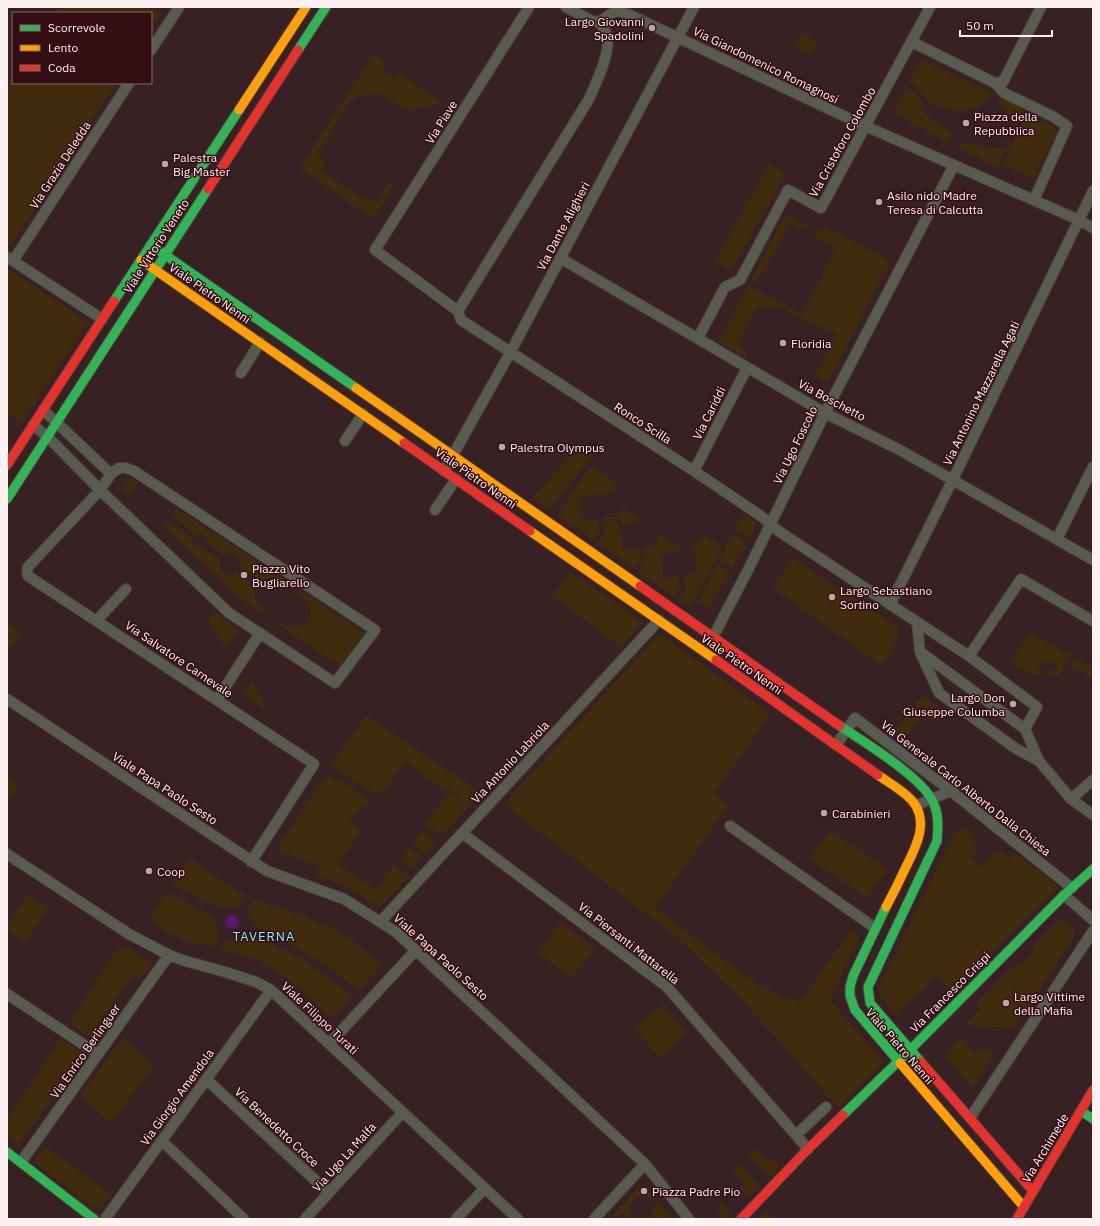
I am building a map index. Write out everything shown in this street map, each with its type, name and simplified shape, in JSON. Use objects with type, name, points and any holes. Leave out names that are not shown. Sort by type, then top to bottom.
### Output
[{"type":"street","points":[[152,48],[179,7]]},
{"type":"street","name":"Viale Vittorio Veneto","points":[[7,465],[306,7]]},
{"type":"street","name":"Viale Vittorio Veneto","points":[[7,499],[326,7]]},
{"type":"street","name":"Via Piave","points":[[375,250],[529,7]]},
{"type":"street","points":[[566,7],[592,21],[600,22]]},
{"type":"street","name":"Via Dante Alighieri","points":[[444,471],[510,353],[694,7]]},
{"type":"street","name":"Via Cristoforo Colombo","points":[[698,338],[725,287],[740,280],[788,190],[821,208],[930,7]]},
{"type":"street","points":[[999,82],[1041,7]]},
{"type":"street","points":[[600,22],[610,11]]},
{"type":"street","name":"Via Giandomenico Romagnosi","points":[[610,11],[628,14],[865,126],[1036,201]]},
{"type":"street","points":[[458,311],[589,99],[601,72],[606,51],[607,36],[600,22]]},
{"type":"street","points":[[912,42],[999,82],[1004,93],[1067,126],[1036,201],[1079,220],[1093,228]]},
{"type":"street","name":"Via Grazia Deledda","points":[[10,259],[128,84]]},
{"type":"street","name":"Via Ugo Foscolo","points":[[713,637],[825,413],[954,165]]},
{"type":"street","name":"Via Antonino Mazzarella Agati","points":[[890,605],[1093,191]]},
{"type":"street","name":"Viale Pietro Nenni","points":[[151,245],[892,762],[928,791],[937,810],[937,841],[868,987],[870,1003],[1033,1191]]},
{"type":"street","name":"Ronco Scilla","points":[[375,250],[458,311],[461,320],[694,471],[762,516],[780,532],[969,656],[1038,708],[1025,729]]},
{"type":"street","name":"Via Boschetto","points":[[560,258],[825,413],[900,450],[1093,560]]},
{"type":"street","points":[[10,259],[102,319]]},
{"type":"street","name":"Viale Pietro Nenni","points":[[141,260],[694,644],[910,798],[917,806],[920,814],[920,831],[918,842],[853,976],[850,987],[851,1002],[854,1010],[1024,1207]]},
{"type":"street","points":[[241,373],[260,342]]},
{"type":"street","points":[[292,364],[302,351]]},
{"type":"street","name":"Via Cariddi","points":[[694,471],[747,368]]},
{"type":"street","points":[[33,425],[47,436],[100,490],[229,612],[336,684],[375,630],[134,471],[126,468],[120,468],[111,474],[43,410]]},
{"type":"street","points":[[345,440],[363,414]]},
{"type":"street","points":[[1058,540],[1093,468]]},
{"type":"street","name":"Via Salvatore Carnevale","points":[[111,474],[100,490],[27,570],[28,576],[314,764],[251,862]]},
{"type":"street","points":[[435,510],[456,479]]},
{"type":"street","points":[[525,527],[535,513]]},
{"type":"street","points":[[969,656],[1021,579],[1093,621]]},
{"type":"street","points":[[96,620],[126,589]]},
{"type":"street","name":"Via Antonio Labriola","points":[[381,921],[659,620]]},
{"type":"street","points":[[917,622],[920,652],[939,693],[1015,748],[1038,761]]},
{"type":"street","points":[[694,644],[703,630]]},
{"type":"street","points":[[218,700],[260,633]]},
{"type":"street","points":[[716,660],[726,646]]},
{"type":"street","points":[[920,652],[1025,729],[1038,761],[1071,799],[1093,814]]},
{"type":"street","name":"Viale Papa Paolo Sesto","points":[[7,699],[251,862],[267,871],[344,899],[381,921],[396,932],[645,1164],[689,1219]]},
{"type":"street","name":"Via Generale Carlo Alberto Dalla Chiesa","points":[[846,730],[855,718],[951,791],[1072,888]]},
{"type":"street","points":[[836,745],[846,730]]},
{"type":"street","points":[[1071,799],[1093,780]]},
{"type":"street","points":[[917,806],[951,791]]},
{"type":"street","points":[[730,826],[875,928]]},
{"type":"street","points":[[920,831],[938,830]]},
{"type":"street","name":"Via Piersanti Mattarella","points":[[462,833],[667,987],[808,1149]]},
{"type":"street","name":"Viale Filippo Turati","points":[[7,854],[128,934],[169,955],[256,982],[271,990],[518,1219]]},
{"type":"street","name":"Via Francesco Crispi","points":[[741,1219],[808,1149],[898,1062],[1064,895],[1093,868]]},
{"type":"street","points":[[1064,895],[1093,920]]},
{"type":"street","points":[[970,1118],[1093,931]]},
{"type":"street","points":[[329,1044],[416,950]]},
{"type":"street","name":"Via Enrico Berlinguer","points":[[21,1162],[169,955]]},
{"type":"street","points":[[850,987],[868,987]]},
{"type":"street","name":"Via Giorgio Amendola","points":[[105,1219],[271,990]]},
{"type":"street","points":[[7,994],[98,1054]]},
{"type":"street","points":[[854,1010],[870,1003]]},
{"type":"street","name":"Via Benedetto Croce","points":[[206,1079],[329,1193]]},
{"type":"street","name":"Via Archimede","points":[[1017,1219],[1093,1090]]},
{"type":"street","points":[[796,1135],[826,1107]]},
{"type":"street","points":[[1081,1111],[1093,1119]]},
{"type":"street","name":"Via Ugo La Malfa","points":[[305,1219],[402,1113]]},
{"type":"street","points":[[162,1140],[244,1219]]},
{"type":"street","points":[[7,1152],[94,1219]]},
{"type":"street","points":[[594,1219],[645,1164]]},
{"type":"street","points":[[456,1219],[485,1188]]},
{"type":"shaded area","points":[[58,7],[155,7],[161,15],[152,28],[152,12],[55,12]]},
{"type":"shaded area","points":[[801,33],[818,42],[811,55],[794,46]]},
{"type":"shaded area","points":[[373,54],[387,64],[382,71],[394,79],[399,72],[445,105],[444,106],[441,104],[407,110],[377,92],[351,99],[317,155],[323,159],[325,164],[322,170],[334,180],[369,201],[372,199],[377,201],[389,182],[394,186],[373,219],[300,168]]},
{"type":"shaded area","points":[[921,59],[994,94],[976,107],[962,110],[948,109],[928,103],[921,90],[908,82]]},
{"type":"shaded area","points":[[12,78],[12,84],[115,84],[11,246],[7,243],[7,86]]},
{"type":"shaded area","points":[[906,87],[917,94],[926,115],[953,133],[948,142],[893,113]]},
{"type":"shaded area","points":[[1000,96],[1023,109],[1015,131],[1014,121],[999,103],[998,99]]},
{"type":"shaded area","points":[[1026,115],[1057,129],[1034,179],[1003,165]]},
{"type":"shaded area","points":[[962,142],[990,148],[1007,147],[998,168],[959,148]]},
{"type":"shaded area","points":[[768,164],[786,173],[732,270],[715,262]]},
{"type":"shaded area","points":[[786,215],[810,227],[803,229],[790,223],[757,283],[751,280]]},
{"type":"shaded area","points":[[824,226],[891,261],[828,382],[816,376],[837,335],[778,307],[757,307],[737,345],[748,352],[745,357],[718,342],[748,286],[802,314],[836,249],[815,236],[816,230],[821,232]]},
{"type":"shaded area","points":[[7,268],[88,322],[21,423],[7,414]]},
{"type":"shaded area","points":[[579,448],[591,456],[550,510],[532,498],[572,454],[574,456]]},
{"type":"shaded area","points":[[589,468],[594,468],[617,484],[617,489],[613,489],[613,492],[578,498],[582,522],[597,519],[600,531],[594,540],[557,515]]},
{"type":"shaded area","points":[[130,477],[139,483],[129,495],[122,489]]},
{"type":"shaded area","points":[[176,508],[285,580],[282,585],[271,579],[259,581],[241,568],[239,558],[237,556],[231,553],[224,555],[207,542],[204,535],[196,534],[175,518],[173,512]]},
{"type":"shaded area","points":[[625,509],[639,518],[639,521],[620,524],[619,512]]},
{"type":"shaded area","points":[[744,513],[757,524],[750,538],[735,530]]},
{"type":"shaded area","points":[[617,516],[623,550],[638,548],[641,559],[634,569],[598,544],[605,531],[602,518]]},
{"type":"shaded area","points":[[166,522],[171,522],[192,539],[192,543],[195,546],[199,548],[203,547],[220,560],[220,567],[226,574],[229,575],[237,573],[255,587],[254,597],[266,610],[263,614],[240,598],[163,526]]},
{"type":"shaded area","points":[[656,532],[685,550],[660,555],[664,578],[677,576],[680,585],[674,597],[638,572],[645,560],[642,547],[658,544]]},
{"type":"shaded area","points":[[733,534],[747,541],[732,568],[719,561]]},
{"type":"shaded area","points":[[705,535],[723,547],[690,607],[679,600],[686,588],[683,575],[698,572],[694,546],[691,546],[691,543],[699,541]]},
{"type":"shaded area","points":[[791,557],[898,627],[898,643],[893,643],[893,651],[882,666],[774,589]]},
{"type":"shaded area","points":[[717,565],[730,572],[710,607],[698,602]]},
{"type":"shaded area","points":[[571,572],[643,622],[621,647],[552,596]]},
{"type":"shaded area","points":[[301,590],[364,633],[340,666],[277,624],[280,620],[288,626],[300,627],[309,619],[309,606],[304,599],[298,595]]},
{"type":"shaded area","points":[[214,612],[239,629],[239,633],[225,648],[208,619]]},
{"type":"shaded area","points":[[7,623],[23,634],[7,651]]},
{"type":"shaded area","points":[[1029,632],[1071,655],[1060,676],[1049,676],[1050,670],[1056,670],[1057,663],[1038,661],[1037,669],[1043,669],[1043,675],[1032,674],[1011,663]]},
{"type":"shaded area","points":[[660,634],[771,714],[714,794],[729,805],[655,908],[762,988],[763,985],[785,1000],[789,996],[799,1003],[851,930],[860,936],[830,1000],[884,1062],[838,1107],[738,996],[680,940],[516,814],[505,802]]},
{"type":"shaded area","points":[[1075,658],[1093,668],[1093,678],[1070,666]]},
{"type":"shaded area","points":[[252,681],[267,710],[243,694]]},
{"type":"shaded area","points":[[922,695],[946,713],[937,724],[924,714],[902,742],[893,734]]},
{"type":"shaded area","points":[[366,715],[477,790],[470,800],[473,802],[441,836],[425,825],[448,792],[456,797],[458,795],[448,789],[446,791],[405,762],[383,793],[375,794],[330,766]]},
{"type":"shaded area","points":[[330,776],[367,797],[371,802],[361,808],[348,822],[361,830],[338,864],[376,890],[393,865],[410,876],[380,907],[346,887],[315,873],[320,866],[276,850],[325,777]]},
{"type":"shaded area","points":[[7,777],[19,784],[7,803]]},
{"type":"shaded area","points":[[962,827],[973,835],[972,838],[974,840],[972,842],[980,848],[971,859],[982,867],[996,849],[1009,858],[1014,852],[1059,887],[953,992],[935,975],[927,983],[929,985],[905,1005],[898,1017],[880,997],[878,990],[954,834]]},
{"type":"shaded area","points":[[421,831],[436,842],[426,854],[412,845]]},
{"type":"shaded area","points":[[830,831],[887,869],[867,898],[810,859]]},
{"type":"shaded area","points":[[409,848],[422,857],[412,869],[402,862],[405,860],[402,858]]},
{"type":"shaded area","points":[[189,858],[246,895],[243,902],[235,907],[217,906],[172,884]]},
{"type":"shaded area","points":[[167,892],[214,917],[219,936],[215,947],[190,942],[173,935],[149,920]]},
{"type":"shaded area","points":[[27,895],[49,908],[25,943],[7,931],[7,926]]},
{"type":"shaded area","points":[[253,899],[304,916],[340,933],[363,949],[382,965],[359,991],[327,966],[286,941],[256,927],[247,911]]},
{"type":"shaded area","points":[[229,915],[235,915],[239,919],[239,925],[235,929],[229,929],[225,925],[225,919]]},
{"type":"shaded area","points":[[1061,918],[1072,927],[1076,934],[1014,1028],[967,1025],[967,1021],[980,1010],[978,1001],[1011,967],[1024,963],[1031,956],[1035,944]]},
{"type":"shaded area","points":[[560,922],[596,948],[571,978],[538,953]]},
{"type":"shaded area","points":[[253,934],[301,958],[353,997],[332,1017],[326,1014],[291,981],[271,967],[250,957],[220,949],[226,941],[239,939]]},
{"type":"shaded area","points":[[126,947],[152,963],[143,976],[134,976],[96,1026],[98,1038],[96,1041],[69,1023],[115,952]]},
{"type":"shaded area","points":[[662,1005],[688,1033],[659,1058],[634,1028]]},
{"type":"shaded area","points":[[123,1037],[154,1066],[111,1124],[80,1096]]},
{"type":"shaded area","points":[[60,1039],[86,1053],[19,1145],[7,1136],[7,1119]]},
{"type":"shaded area","points":[[956,1039],[963,1039],[971,1050],[980,1051],[990,1048],[994,1054],[973,1088],[946,1056],[951,1046],[956,1045]]},
{"type":"shaded area","points":[[44,1146],[112,1194],[102,1207],[99,1209],[94,1208],[33,1162]]},
{"type":"shaded area","points":[[755,1148],[768,1162],[772,1158],[780,1166],[769,1177],[748,1155]]},
{"type":"shaded area","points":[[739,1164],[760,1187],[748,1197],[740,1189],[745,1184],[732,1171]]},
{"type":"shaded area","points":[[643,1183],[656,1199],[652,1201],[645,1196],[637,1197],[631,1202],[630,1205],[630,1213],[632,1217],[629,1219],[624,1214],[620,1214],[617,1216],[618,1219],[616,1219],[613,1214]]},
{"type":"shaded area","points":[[659,1202],[672,1219],[653,1219],[651,1216],[651,1208]]},
{"type":"shaded area","points":[[722,1204],[732,1214],[727,1219],[724,1219],[716,1210]]},
{"type":"shaded area","points":[[765,1210],[775,1219],[758,1219]]},
{"type":"traffic: fast","points":[[298,50],[326,7]]},
{"type":"traffic: fast","points":[[114,301],[239,110]]},
{"type":"traffic: fast","points":[[7,499],[208,189]]},
{"type":"traffic: fast","points":[[151,245],[356,388]]},
{"type":"traffic: fast","points":[[840,726],[878,751],[907,773],[928,794],[937,813],[937,841],[868,987],[870,1003],[921,1062]]},
{"type":"traffic: fast","points":[[843,1115],[910,1050],[1064,895],[1093,869]]},
{"type":"traffic: fast","points":[[886,907],[853,976],[850,987],[850,996],[855,1010],[900,1063]]},
{"type":"traffic: fast","points":[[1081,1111],[1093,1119]]},
{"type":"traffic: fast","points":[[7,1152],[94,1219]]},
{"type":"traffic: slow","points":[[239,110],[306,7]]},
{"type":"traffic: slow","points":[[141,260],[404,443]]},
{"type":"traffic: slow","points":[[356,388],[640,586]]},
{"type":"traffic: slow","points":[[530,531],[716,660]]},
{"type":"traffic: slow","points":[[878,775],[911,799],[918,811],[920,819],[919,836],[913,853],[886,907]]},
{"type":"traffic: slow","points":[[900,1063],[1024,1207]]},
{"type":"traffic: jam","points":[[208,189],[298,50]]},
{"type":"traffic: jam","points":[[7,465],[114,301]]},
{"type":"traffic: jam","points":[[404,443],[530,531]]},
{"type":"traffic: jam","points":[[640,586],[840,726]]},
{"type":"traffic: jam","points":[[716,660],[878,775]]},
{"type":"traffic: jam","points":[[921,1062],[1033,1191]]},
{"type":"traffic: jam","points":[[1017,1219],[1093,1090]]},
{"type":"traffic: jam","points":[[741,1219],[843,1115]]},
{"type":"place","name":"Largo Giovanni Spadolini","points":[[652,28]]},
{"type":"place","name":"Piazza della Repubblica","points":[[966,123]]},
{"type":"place","name":"Palestra Big Master","points":[[165,164]]},
{"type":"place","name":"Asilo nido Madre Teresa di Calcutta","points":[[879,202]]},
{"type":"place","name":"Floridia","points":[[783,343]]},
{"type":"place","name":"Palestra Olympus","points":[[502,447]]},
{"type":"place","name":"Piazza Vito Bugliarello","points":[[244,575]]},
{"type":"place","name":"Largo Sebastiano Sortino","points":[[832,597]]},
{"type":"place","name":"Largo Don Giuseppe Columba","points":[[1013,704]]},
{"type":"place","name":"Carabinieri","points":[[824,813]]},
{"type":"place","name":"Coop","points":[[149,871]]},
{"type":"place","name":"Largo Vittime della Mafia","points":[[1006,1003]]},
{"type":"place","name":"Piazza Padre Pio","points":[[644,1191]]},
{"type":"district","name":"TAVERNA","points":[[264,936]]}]
